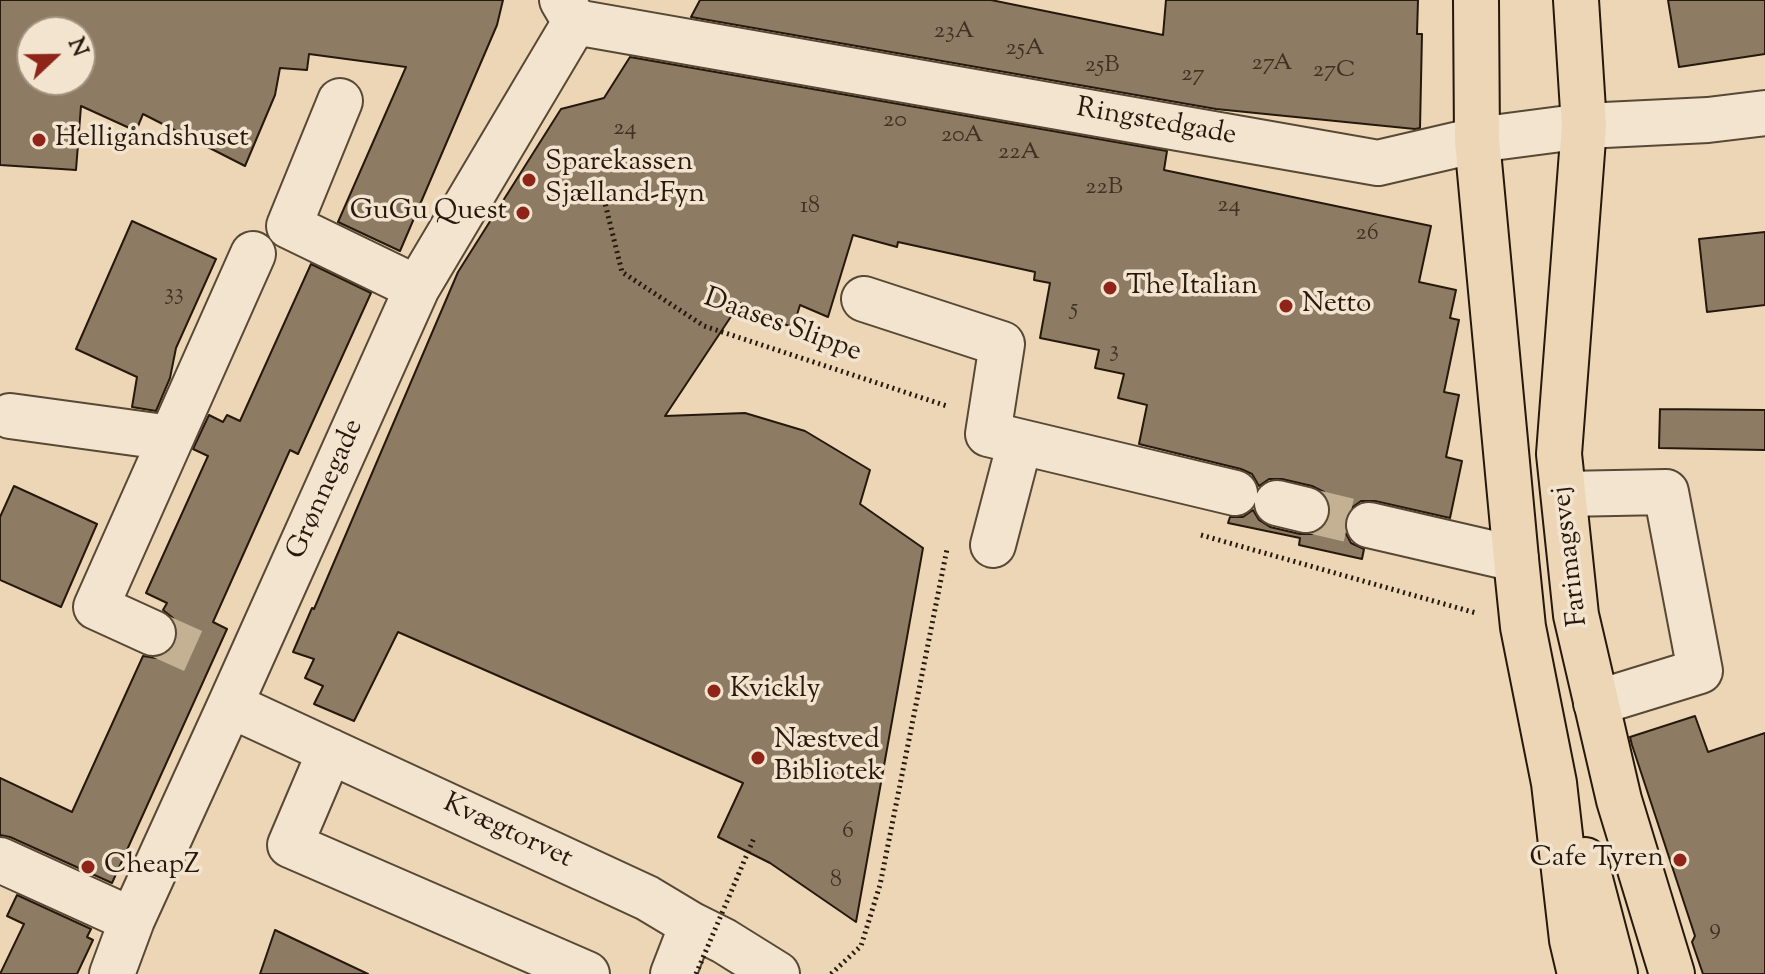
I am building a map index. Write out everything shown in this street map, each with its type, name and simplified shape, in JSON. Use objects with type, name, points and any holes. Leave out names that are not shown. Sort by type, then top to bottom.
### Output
[{"type":"main road","name":"Farimagsvej","points":[[1476,0],[1477,140],[1523,627],[1554,783],[1572,940],[1580,974]]},
{"type":"main road","name":"Farimagsvej","points":[[1576,0],[1584,126],[1559,454],[1576,615],[1619,800],[1672,974]]},
{"type":"main road","points":[[1554,783],[1580,841],[1615,974]]},
{"type":"street","name":"Ringstedgade","points":[[569,11],[1378,163],[1477,140],[1584,126],[1708,120],[1765,113]]},
{"type":"street","name":"Grønnegade","points":[[112,974],[229,679],[417,288],[569,11]]},
{"type":"street","points":[[340,101],[289,226],[417,288]]},
{"type":"street","points":[[153,633],[96,607],[253,254]]},
{"type":"street","points":[[864,299],[1002,344],[988,434],[1235,493]]},
{"type":"street","points":[[10,416],[171,438]]},
{"type":"street","points":[[993,545],[1020,442]]},
{"type":"street","points":[[1564,494],[1666,492],[1700,671],[1596,703]]},
{"type":"street","points":[[1369,525],[1516,559]]},
{"type":"street","name":"Kvægtorvet","points":[[229,679],[330,751],[647,898],[777,974]]},
{"type":"street","points":[[330,751],[290,845],[587,974]]},
{"type":"street","points":[[0,860],[132,920]]},
{"type":"street","points":[[673,974],[692,925]]},
{"type":"path","name":"Daases Slippe","points":[[601,187],[622,272],[704,326],[959,410]]},
{"type":"path","points":[[1191,532],[1523,627]]},
{"type":"path","points":[[831,974],[861,946],[880,885],[948,545]]},
{"type":"path","points":[[696,974],[754,838]]},
{"type":"building","points":[[0,0],[503,0],[497,25],[400,251],[338,222],[406,67],[309,54],[307,70],[280,68],[275,95],[245,166],[143,114],[136,131],[81,106],[76,170],[0,165]]},
{"type":"building","points":[[700,0],[991,0],[1163,35],[1166,0],[1418,0],[1417,34],[1422,34],[1420,128],[1216,109],[691,17]]},
{"type":"building","points":[[1668,0],[1765,0],[1765,54],[1679,67]]},
{"type":"building","points":[[630,57],[1167,151],[1164,170],[1431,226],[1419,282],[1456,290],[1450,318],[1459,320],[1444,392],[1459,395],[1446,457],[1462,461],[1450,518],[1375,501],[1361,501],[1350,509],[1345,520],[1345,532],[1351,543],[1364,549],[1362,559],[1299,545],[1300,538],[1228,523],[1230,517],[1243,517],[1253,510],[1259,520],[1270,527],[1312,534],[1325,527],[1330,517],[1330,504],[1324,492],[1312,486],[1269,479],[1259,486],[1252,474],[1241,469],[1139,444],[1147,405],[1118,398],[1124,374],[1095,368],[1099,350],[1040,338],[1050,283],[1034,280],[1035,272],[898,242],[897,247],[853,235],[828,317],[800,305],[793,328],[740,303],[665,416],[745,413],[805,431],[870,470],[860,504],[923,548],[856,922],[770,863],[718,837],[743,783],[398,632],[354,721],[314,704],[323,686],[305,678],[314,659],[293,652],[458,272],[561,109],[604,98]]},
{"type":"building","points":[[132,221],[216,259],[176,348],[170,378],[156,411],[132,407],[137,377],[76,349]]},
{"type":"building","points":[[1765,232],[1765,305],[1707,312],[1699,239]]},
{"type":"building","points":[[311,264],[371,293],[298,454],[290,450],[213,622],[227,629],[112,883],[0,835],[0,778],[72,812],[143,656],[156,658],[167,654],[175,644],[178,630],[173,618],[163,610],[167,603],[146,593],[208,456],[193,449],[209,415],[223,422],[227,415],[240,421]]},
{"type":"building","points":[[1660,409],[1765,410],[1765,450],[1659,448]]},
{"type":"building","points":[[14,486],[97,524],[61,607],[0,580],[0,517]]},
{"type":"building","points":[[1695,716],[1708,752],[1765,733],[1765,974],[1703,974],[1692,942],[1695,936],[1632,745],[1630,737]]},
{"type":"building","points":[[17,895],[91,929],[87,937],[93,940],[77,974],[0,974],[24,924],[7,916]]},
{"type":"building","points":[[275,930],[368,974],[260,974]]},
{"type":"tunnel","points":[[1306,510],[1369,525]]},
{"type":"tunnel","points":[[153,633],[213,660]]},
{"type":"place","name":"Helligåndshuset","points":[[39,140]]},
{"type":"place","name":"Sparekassen Sjælland-Fyn","points":[[529,180]]},
{"type":"place","name":"GuGu Quest","points":[[523,213]]},
{"type":"place","name":"The Italian","points":[[1110,288]]},
{"type":"place","name":"Netto","points":[[1286,306]]},
{"type":"place","name":"Kvickly","points":[[714,691]]},
{"type":"place","name":"Næstved Bibliotek","points":[[758,758]]},
{"type":"place","name":"Cafe Tyren","points":[[1680,860]]},
{"type":"place","name":"CheapZ","points":[[88,867]]}]
